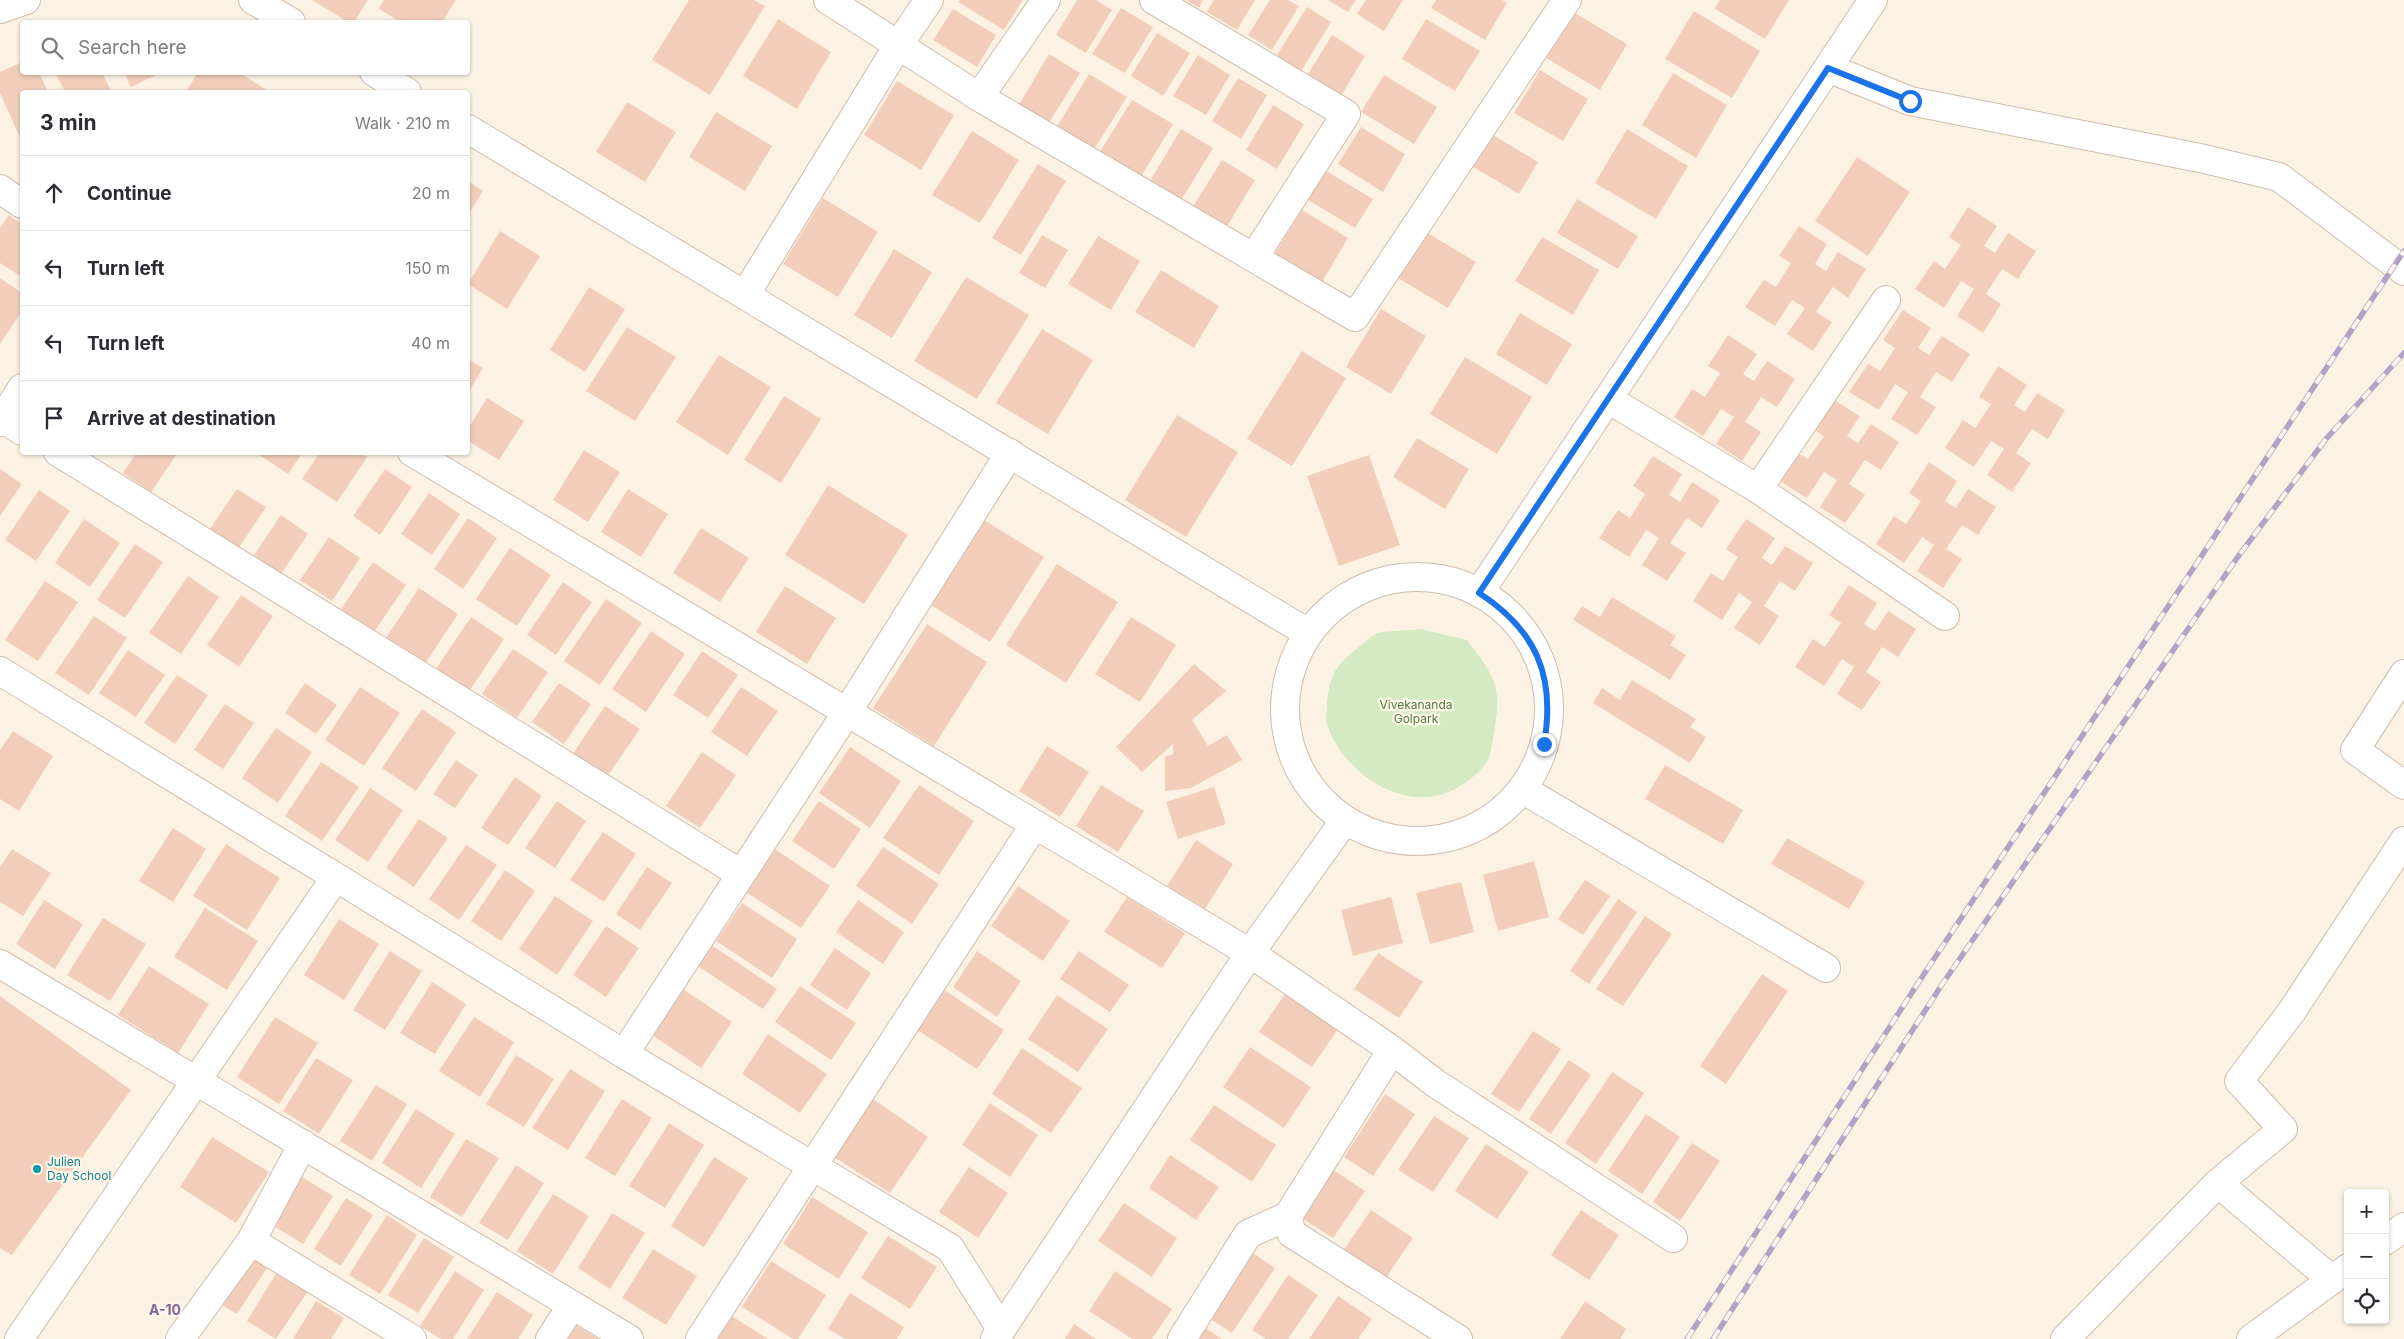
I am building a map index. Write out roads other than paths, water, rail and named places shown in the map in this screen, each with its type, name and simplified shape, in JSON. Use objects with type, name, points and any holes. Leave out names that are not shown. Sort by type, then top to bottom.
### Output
[{"type":"street","points":[[0,10],[26,0]]},
{"type":"street","points":[[253,0],[288,20]]},
{"type":"street","points":[[828,0],[899,44],[979,98],[1355,317],[1568,0]]},
{"type":"street","points":[[745,295],[928,0]]},
{"type":"street","points":[[979,98],[1046,0]]},
{"type":"street","points":[[1154,0],[1346,114],[1254,257]]},
{"type":"street","points":[[1479,593],[1874,0]]},
{"type":"street","points":[[1828,68],[1910,101],[2200,158],[2279,177],[2404,271]]},
{"type":"street","points":[[379,75],[404,90]]},
{"type":"street","points":[[470,129],[1308,633]]},
{"type":"street","points":[[0,189],[20,203]]},
{"type":"street","points":[[1758,489],[1886,300]]},
{"type":"street","points":[[8,423],[20,393]]},
{"type":"street","points":[[1608,399],[1758,489],[1945,616]]},
{"type":"street","points":[[624,1054],[847,712],[1010,453]]},
{"type":"street","points":[[63,455],[741,874]]},
{"type":"street","points":[[417,455],[1250,953],[1392,1050],[1435,1083],[1673,1238]]},
{"type":"street","points":[[1410,578],[1434,579],[1457,583],[1479,593],[1500,607],[1518,624],[1533,646],[1543,669],[1548,702],[1549,719],[1544,744],[1535,767],[1522,789],[1505,807],[1485,821],[1463,832],[1439,838],[1415,840],[1391,838],[1367,831],[1345,820],[1324,803],[1308,783],[1295,760],[1287,734],[1284,708],[1287,681],[1296,656],[1308,633],[1324,615],[1342,600],[1363,589],[1386,581],[1410,578]]},
{"type":"street","points":[[0,671],[624,1054],[950,1248],[998,1334],[1250,953],[1345,820]]},
{"type":"street","points":[[2404,674],[2355,750],[2404,785]]},
{"type":"street","points":[[1522,789],[1826,968]]},
{"type":"street","points":[[700,1339],[1035,824]]},
{"type":"street","points":[[2065,1339],[2218,1183],[2283,1130],[2239,1081],[2292,1012],[2404,841]]},
{"type":"street","points":[[19,1339],[336,877]]},
{"type":"street","points":[[0,964],[629,1339]]},
{"type":"street","points":[[1182,1339],[1248,1234],[1288,1216],[1392,1050]]},
{"type":"street","points":[[180,1339],[250,1241],[303,1144]]},
{"type":"street","points":[[2218,1183],[2340,1274],[2251,1339]]},
{"type":"street","points":[[1288,1216],[1291,1233],[1458,1339]]},
{"type":"street","points":[[2389,1238],[2404,1227]]},
{"type":"street","points":[[250,1241],[412,1339]]},
{"type":"street","points":[[550,1339],[572,1305]]},
{"type":"railway","points":[[1687,1339],[1924,974],[2404,251]]},
{"type":"railway","points":[[1713,1339],[1943,983],[2237,558],[2326,439],[2404,353]]},
{"type":"place","name":"Julien Day School","points":[[37,1169]]},
{"type":"district","name":"A-10","points":[[165,1310]]},
{"type":"park label","name":"Vivekananda Golpark","points":[[1416,712]]}]
